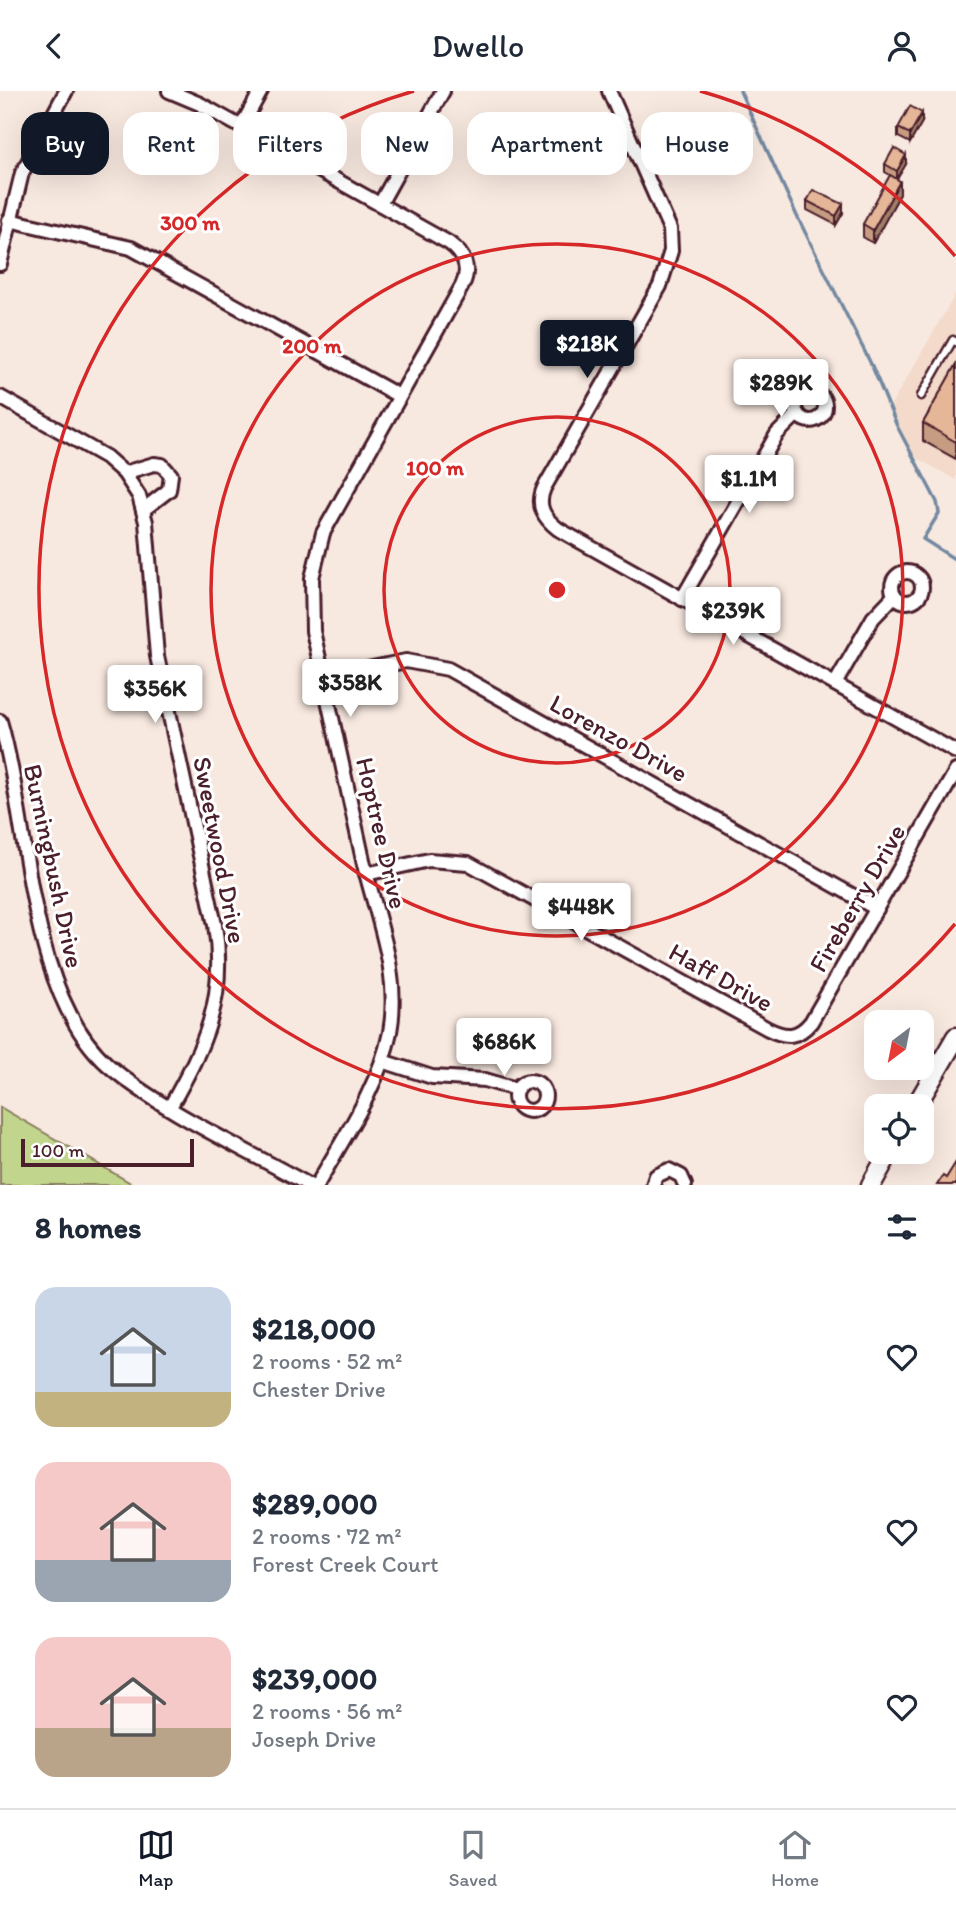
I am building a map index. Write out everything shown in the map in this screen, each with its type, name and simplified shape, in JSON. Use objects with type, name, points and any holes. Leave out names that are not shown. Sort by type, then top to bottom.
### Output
[{"type":"main road","points":[[923,1094],[956,1037]]},
{"type":"main road","points":[[871,1185],[883,1164]]},
{"type":"street","points":[[0,264],[9,220],[26,164],[66,91]]},
{"type":"street","points":[[169,91],[233,123]]},
{"type":"street","points":[[249,112],[261,91]]},
{"type":"street","points":[[328,175],[380,204],[443,91]]},
{"type":"street","points":[[609,91],[666,216],[671,251],[660,286],[544,488],[540,503],[542,510],[558,529],[956,752]]},
{"type":"street","name":"Hoptree Drive","points":[[317,1185],[371,1087],[382,1061],[392,1013],[392,974],[389,954],[366,874],[311,614],[312,578],[318,548],[330,518],[462,286],[466,263],[462,254],[449,243],[380,204]]},
{"type":"street","points":[[9,220],[131,248],[399,396]]},
{"type":"street","name":"Sweetwood Drive","points":[[0,397],[106,457],[124,473],[143,510],[154,635],[215,925],[218,958],[215,1005],[207,1036],[170,1107]]},
{"type":"street","points":[[682,599],[777,434],[797,414]]},
{"type":"street","points":[[124,473],[154,464],[162,465],[171,475],[169,489],[143,510]]},
{"type":"street","points":[[835,684],[873,618],[894,596]]},
{"type":"street","name":"Lorenzo Drive","points":[[324,678],[406,661],[448,669],[877,909]]},
{"type":"street","name":"Burningbush Drive","points":[[0,720],[47,956],[59,996],[79,1031],[106,1063],[170,1107],[309,1185]]},
{"type":"street","name":"Fireberry Drive","points":[[787,1036],[797,1035],[811,1022],[956,771]]},
{"type":"street","name":"Haff Drive","points":[[366,874],[429,860],[468,863],[768,1030],[787,1036]]},
{"type":"street","points":[[382,1061],[432,1077],[485,1080],[516,1089]]},
{"type":"street","points":[[653,1185],[656,1176],[668,1170],[681,1176],[685,1185]]},
{"type":"lane","points":[[921,396],[953,340],[956,342]]},
{"type":"shaded area","points":[[956,293],[956,480],[915,457],[890,407]]},
{"type":"green space","points":[[0,1107],[134,1185],[0,1185]]},
{"type":"building","points":[[910,106],[922,113],[910,134],[898,128]]},
{"type":"building","points":[[894,148],[906,155],[897,171],[885,164]]},
{"type":"building","points":[[890,175],[900,181],[873,230],[863,224]]},
{"type":"building","points":[[813,190],[843,204],[836,216],[807,201]]},
{"type":"building","points":[[956,364],[956,442],[923,423]]},
{"type":"building","points":[[956,1162],[956,1185],[937,1185],[943,1176],[946,1178]]},
{"type":"waterway","points":[[740,91],[797,216],[872,366],[897,426],[937,502],[939,513],[923,539],[956,560]]}]
